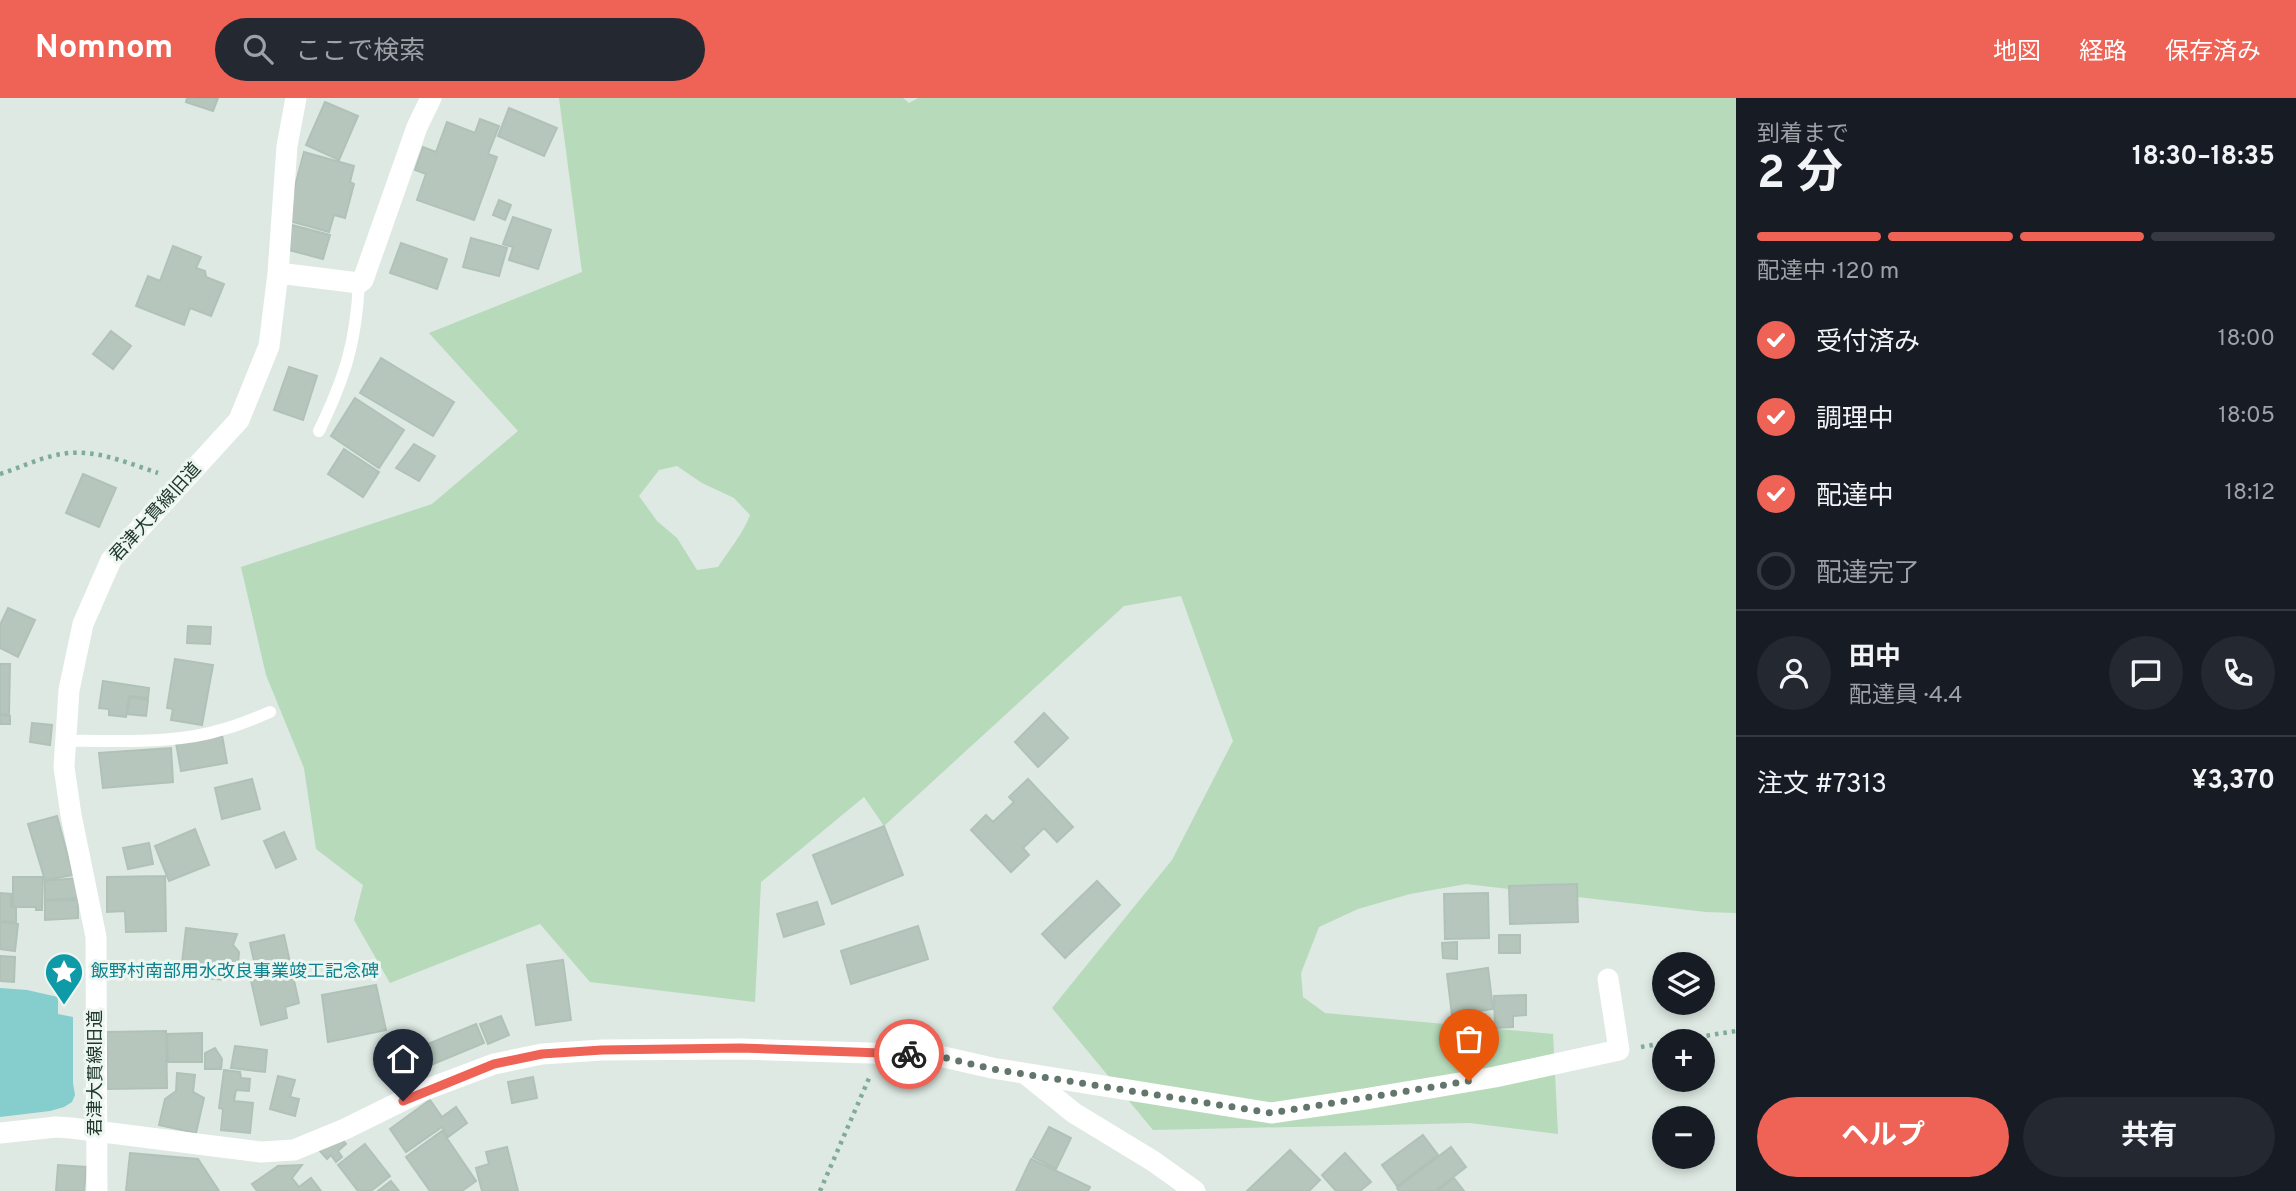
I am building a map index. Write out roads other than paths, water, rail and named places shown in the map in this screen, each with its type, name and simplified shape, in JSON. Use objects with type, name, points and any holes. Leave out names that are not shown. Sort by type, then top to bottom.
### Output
[{"type":"street","name":"君津大貫線旧道","points":[[97,1191],[96,937],[64,767],[69,690],[83,624],[111,560],[239,420],[269,345],[278,273],[287,146],[296,98]]},
{"type":"street","points":[[278,273],[359,283],[363,280],[417,127],[431,98]]},
{"type":"street","points":[[0,1133],[55,1127],[261,1152],[295,1150],[422,1091],[494,1064],[542,1054],[602,1050],[740,1048],[934,1055],[1025,1074],[1271,1113],[1495,1077],[1619,1050],[1608,979]]},
{"type":"street","points":[[1025,1074],[1074,1114],[1153,1161],[1195,1191]]},
{"type":"lane","points":[[319,431],[340,388],[352,350],[359,283]]},
{"type":"lane","points":[[66,741],[183,737],[223,730],[270,712]]},
{"type":"water","points":[[0,988],[27,990],[58,997],[58,1014],[73,1017],[75,1095],[72,1102],[64,1107],[0,1117]]},
{"type":"place","name":"飯野村南部用水改良事業竣工記念碑","points":[[64,1006]]}]
